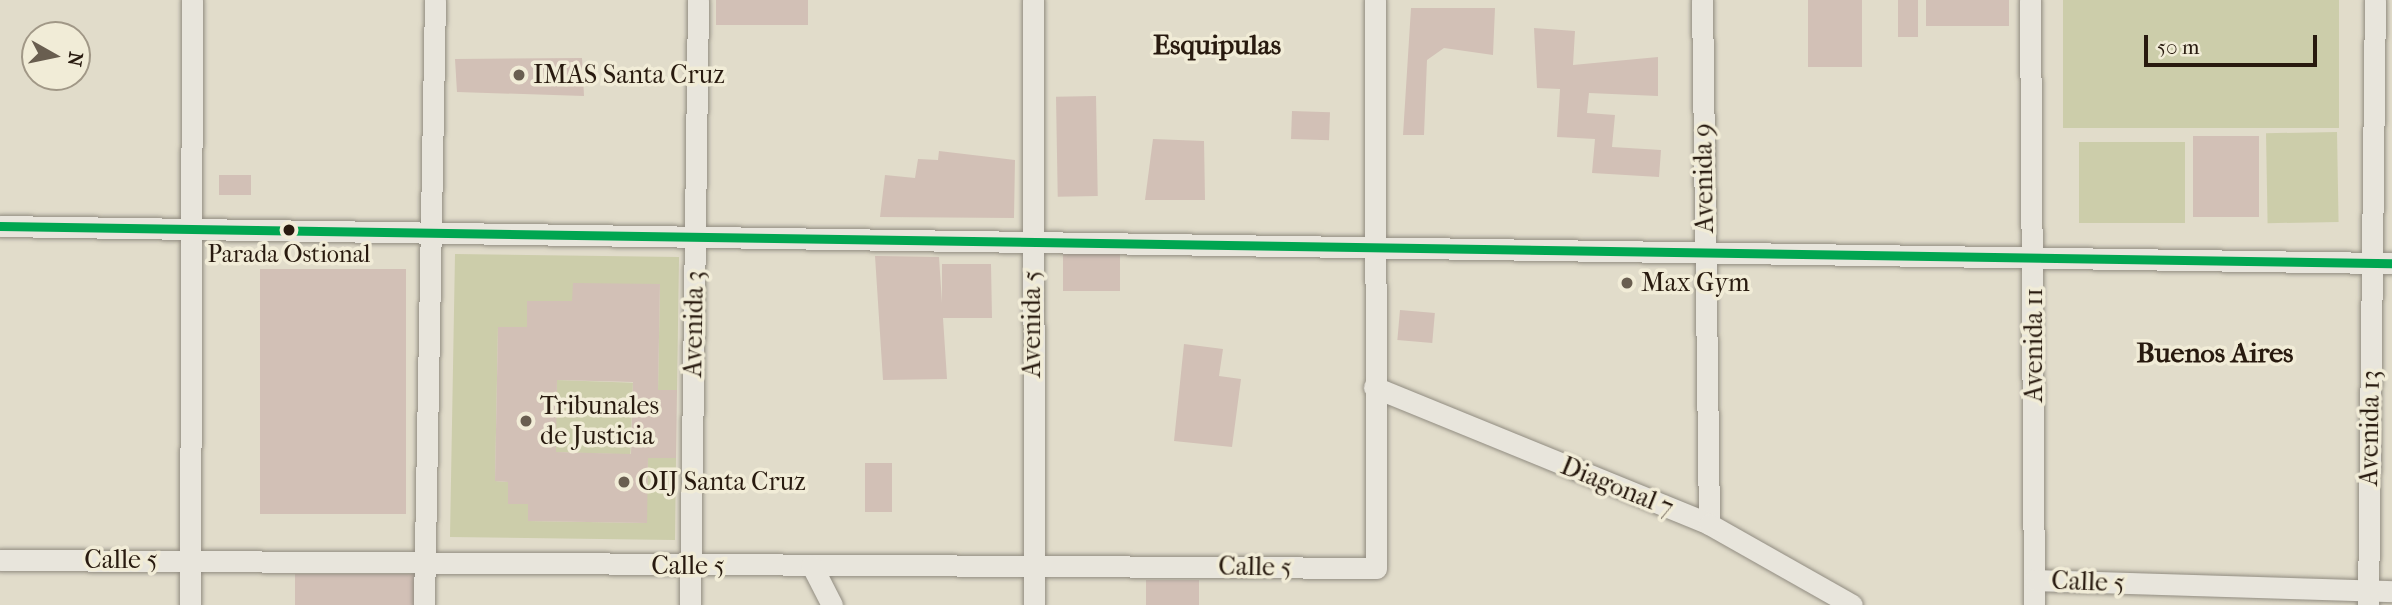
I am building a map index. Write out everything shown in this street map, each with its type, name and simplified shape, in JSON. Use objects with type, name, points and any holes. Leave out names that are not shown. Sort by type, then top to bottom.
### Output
[{"type":"street","points":[[190,605],[192,0]]},
{"type":"street","points":[[424,605],[428,233],[435,0]]},
{"type":"street","name":"Avenida 3","points":[[690,605],[698,0]]},
{"type":"street","name":"Avenida 5","points":[[1033,0],[1034,605]]},
{"type":"street","points":[[1374,387],[1375,0]]},
{"type":"street","name":"Avenida 9","points":[[1702,0],[1709,524]]},
{"type":"street","name":"Avenida 11","points":[[2030,0],[2034,605]]},
{"type":"street","name":"Avenida 13","points":[[2368,598],[2382,263],[2375,0]]},
{"type":"street","points":[[0,226],[1032,239],[1374,249],[2382,263]]},
{"type":"street","name":"Calle 5","points":[[0,560],[1376,568],[1374,387]]},
{"type":"street","name":"Diagonal 7","points":[[1374,387],[1709,524],[1852,605]]},
{"type":"street","points":[[812,566],[832,605]]},
{"type":"street","name":"Calle 5","points":[[2035,580],[2368,598],[2392,591]]},
{"type":"green space","points":[[2063,0],[2339,0],[2339,128],[2063,128]]},
{"type":"green space","points":[[2337,132],[2339,222],[2268,223],[2266,133]]},
{"type":"green space","points":[[2079,142],[2185,142],[2185,223],[2079,223]]},
{"type":"green space","points":[[455,254],[679,257],[677,390],[658,390],[660,284],[572,301],[527,301],[527,327],[498,327],[495,481],[508,482],[508,504],[528,504],[528,521],[646,523],[648,458],[676,458],[675,540],[450,537]]},
{"type":"green space","points":[[557,380],[633,383],[630,455],[554,452]]},
{"type":"building","points":[[716,0],[808,0],[808,25],[716,25]]},
{"type":"building","points":[[1808,0],[1862,0],[1862,67],[1808,67]]},
{"type":"building","points":[[1898,0],[1918,0],[1918,37],[1898,37]]},
{"type":"building","points":[[1926,0],[2009,0],[2009,26],[1926,26]]},
{"type":"building","points":[[1411,8],[1495,8],[1493,55],[1444,48],[1427,60],[1424,135],[1403,135]]},
{"type":"building","points":[[1534,28],[1575,31],[1573,65],[1658,57],[1658,96],[1589,93],[1587,113],[1615,115],[1612,147],[1661,150],[1659,177],[1592,173],[1595,139],[1557,137],[1560,89],[1537,88]]},
{"type":"building","name":"IMAS Santa Cruz","points":[[582,58],[584,96],[457,92],[455,59]]},
{"type":"building","points":[[1096,96],[1098,196],[1058,197],[1056,97]]},
{"type":"building","points":[[1292,111],[1330,112],[1329,140],[1291,139]]},
{"type":"building","points":[[2193,136],[2259,136],[2259,217],[2193,217]]},
{"type":"building","points":[[1153,139],[1204,141],[1205,200],[1145,200]]},
{"type":"building","points":[[939,151],[1015,160],[1014,218],[880,217],[885,175],[915,178],[918,159],[938,160]]},
{"type":"building","points":[[219,175],[251,175],[251,195],[219,195]]},
{"type":"building","points":[[1063,249],[1120,249],[1120,291],[1063,291]]},
{"type":"building","points":[[875,256],[939,257],[942,303],[942,264],[991,264],[992,318],[943,318],[947,379],[883,380]]},
{"type":"building","points":[[260,269],[406,269],[406,514],[260,514]]},
{"type":"building","name":"Tribunales de Justicia","points":[[573,283],[660,284],[658,390],[677,390],[676,458],[648,458],[647,523],[528,521],[528,504],[508,504],[508,482],[495,481],[498,327],[527,327],[527,301],[572,301]],"holes":[[[557,380],[633,382],[631,454],[556,452]]]},
{"type":"building","points":[[1400,310],[1435,313],[1432,343],[1397,340]]},
{"type":"building","points":[[1184,344],[1223,349],[1219,376],[1241,379],[1232,447],[1174,441]]},
{"type":"building","points":[[865,463],[892,463],[892,512],[865,512]]},
{"type":"building","points":[[295,574],[418,574],[418,605],[295,605]]},
{"type":"building","points":[[1146,580],[1199,580],[1199,605],[1146,605]]},
{"type":"transit line","name":"9","points":[[0,226],[2392,263]]},
{"type":"place","name":"IMAS Santa Cruz","points":[[519,75]]},
{"type":"place","name":"Parada Ostional","points":[[289,230]]},
{"type":"place","name":"Max Gym","points":[[1627,283]]},
{"type":"place","name":"Tribunales de Justicia","points":[[526,421]]},
{"type":"place","name":"OIJ Santa Cruz","points":[[624,482]]},
{"type":"district","name":"Esquipulas","points":[[1217,45]]},
{"type":"district","name":"Buenos Aires","points":[[2215,353]]}]
